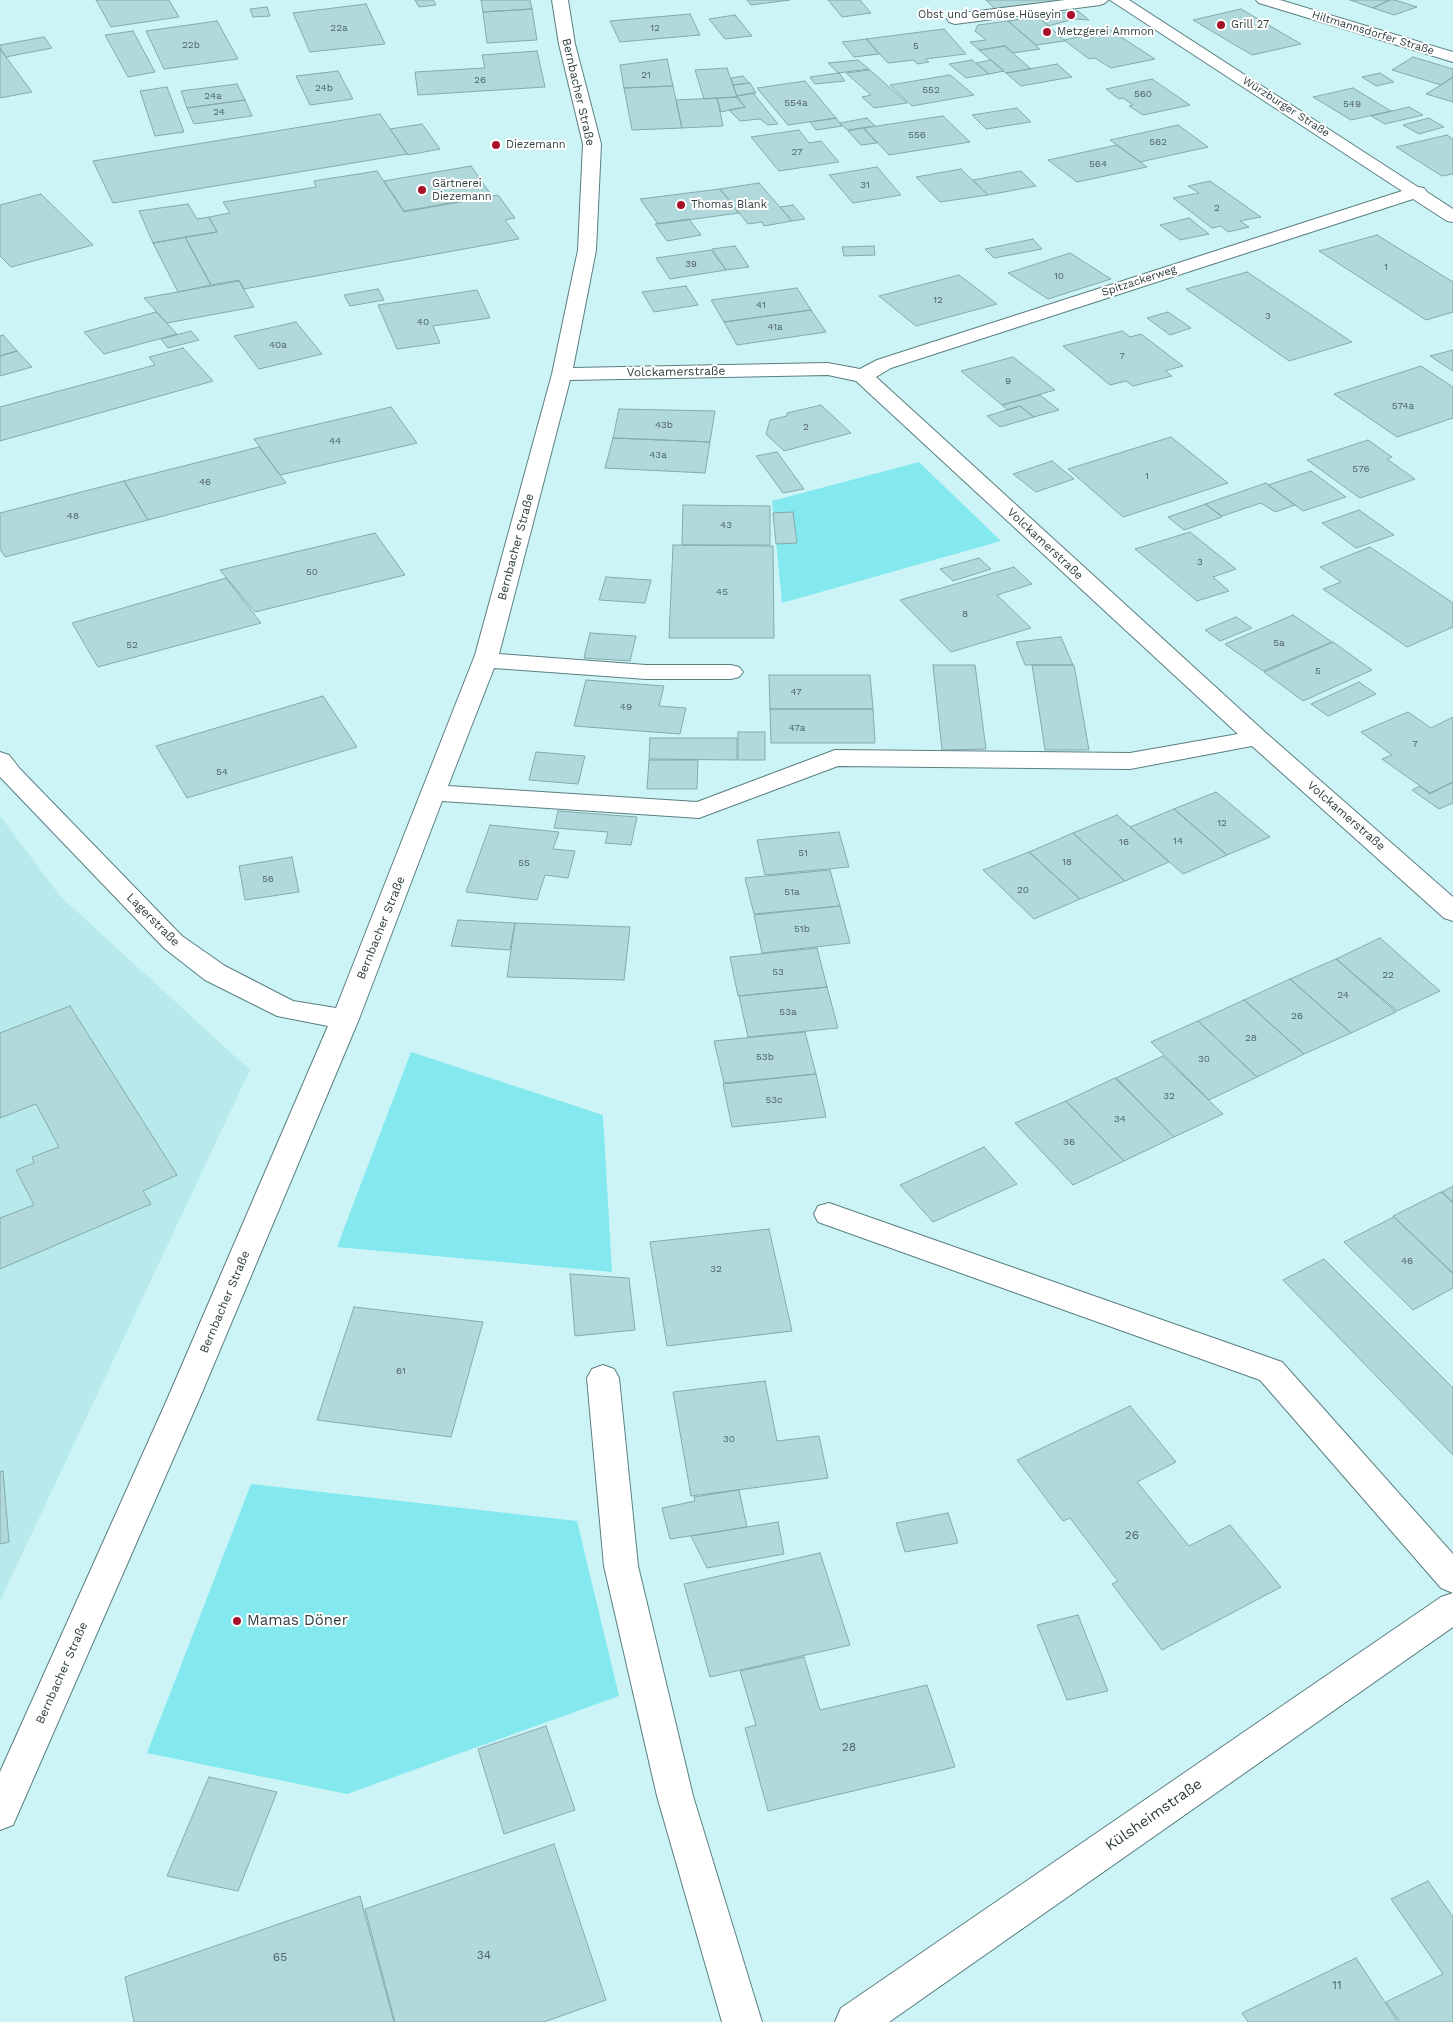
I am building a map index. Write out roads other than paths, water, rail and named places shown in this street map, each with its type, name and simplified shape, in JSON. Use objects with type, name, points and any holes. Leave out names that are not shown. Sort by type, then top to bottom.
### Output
[{"type":"street","name":"Bernbacher Straße","points":[[0,1813],[182,1402],[345,1019],[485,660],[562,374],[587,250],[592,144],[567,44],[560,0]]},
{"type":"street","points":[[955,19],[1100,0]]},
{"type":"street","name":"Würzburger Straße","points":[[1118,0],[1418,192],[1453,217]]},
{"type":"street","name":"Hiltmannsdorfer Straße","points":[[1264,0],[1453,57]]},
{"type":"street","name":"Spitzackerweg","points":[[863,376],[884,364],[1418,192]]},
{"type":"street","name":"Volckamerstraße","points":[[562,374],[828,370],[863,376],[1257,738],[1453,912]]},
{"type":"street","points":[[485,660],[646,672],[732,672]]},
{"type":"street","points":[[434,793],[699,810],[836,758],[1130,761],[1257,738]]},
{"type":"street","name":"Lagerstraße","points":[[0,760],[11,774],[173,942],[215,973],[287,1009],[345,1019]]},
{"type":"street","points":[[829,1214],[1271,1371],[1453,1578]]},
{"type":"street","points":[[602,1378],[622,1566],[675,1796],[742,2022]]},
{"type":"street","name":"Külsheimstraße","points":[[855,2022],[1453,1608]]},
{"type":"place","name":"Obst und Gemüse Hüseyin","points":[[1071,15]]},
{"type":"place","name":"Grill 27","points":[[1221,25]]},
{"type":"place","name":"Metzgerei Ammon","points":[[1047,32]]},
{"type":"place","name":"Diezemann","points":[[496,145]]},
{"type":"place","name":"Gärtnerei Diezemann","points":[[422,190]]},
{"type":"place","name":"Thomas Blank","points":[[681,205]]},
{"type":"place","name":"Mamas Döner","points":[[237,1621]]}]
